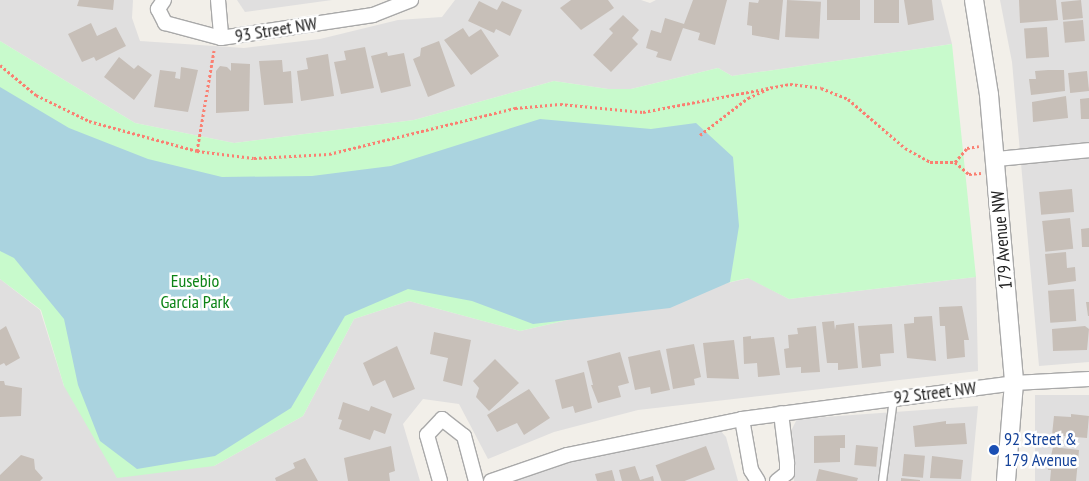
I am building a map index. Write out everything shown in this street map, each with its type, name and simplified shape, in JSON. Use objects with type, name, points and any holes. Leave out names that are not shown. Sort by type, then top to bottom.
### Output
[{"type":"street","name":"93 Street NW","points":[[164,0],[158,9],[165,23],[219,38],[373,15],[411,0]]},
{"type":"street","points":[[218,0],[219,38]]},
{"type":"street","name":"179 Avenue NW","points":[[974,0],[996,159],[1014,383],[1006,481]]},
{"type":"street","points":[[996,159],[1089,150]]},
{"type":"street","name":"92 Street NW","points":[[491,481],[567,455],[742,419],[1014,383],[1089,379]]},
{"type":"street","points":[[777,481],[787,473],[781,413]]},
{"type":"street","points":[[440,481],[427,435],[442,419],[464,436],[476,481]]},
{"type":"street","points":[[742,419],[751,470],[758,481]]},
{"type":"lane","points":[[882,481],[893,399]]},
{"type":"path","points":[[197,152],[219,38]]},
{"type":"path","points":[[0,65],[36,94],[89,121],[197,152],[254,158],[305,157],[372,145],[448,123],[515,108],[560,104],[643,112],[777,84],[804,85],[834,91],[848,99],[917,157],[930,162],[955,162],[969,174],[996,159]]},
{"type":"path","points":[[700,136],[748,98],[777,84]]},
{"type":"path","points":[[955,162],[967,148],[996,159]]},
{"type":"shaded area","points":[[0,0],[133,0],[132,18],[140,41],[244,48],[320,39],[398,20],[442,17],[455,0],[641,0],[650,3],[656,0],[941,0],[952,44],[732,76],[718,68],[631,89],[608,89],[554,81],[414,120],[234,143],[135,123],[0,41]]},
{"type":"shaded area","points":[[237,0],[332,0],[245,12]]},
{"type":"shaded area","points":[[1000,0],[1089,0],[1089,362],[1039,366],[1012,62]]},
{"type":"shaded area","points":[[976,277],[978,371],[638,410],[554,432],[488,459],[459,404],[423,399],[403,424],[420,481],[0,481],[0,279],[40,310],[64,386],[214,466],[303,416],[354,319],[409,301],[520,331],[749,278],[789,299]]},
{"type":"shaded area","points":[[1035,395],[1089,395],[1089,481],[1035,481]]},
{"type":"shaded area","points":[[978,406],[971,481],[794,481],[792,429],[797,419]]},
{"type":"shaded area","points":[[719,429],[726,437],[738,481],[514,481],[586,457]]},
{"type":"green space","name":"Eusebio Garcia Park","points":[[0,41],[135,123],[234,143],[414,120],[554,81],[608,89],[631,89],[718,68],[732,76],[952,44],[976,277],[789,299],[748,278],[520,331],[409,301],[354,319],[303,416],[214,466],[117,478],[64,386],[41,310],[0,279]]},
{"type":"water","name":"Eusebio Garcia Park","points":[[0,87],[69,128],[148,159],[222,177],[312,176],[391,166],[540,119],[651,129],[696,123],[733,157],[739,226],[730,282],[670,308],[533,324],[472,301],[408,289],[345,316],[291,408],[215,456],[137,469],[100,441],[78,385],[64,319],[14,258],[0,251]]},
{"type":"building","points":[[79,0],[114,0],[113,10],[77,6]]},
{"type":"building","points":[[571,0],[608,0],[614,8],[581,30],[560,8]]},
{"type":"building","points":[[693,0],[727,0],[715,45],[698,40],[700,33],[683,28],[671,61],[656,57],[658,52],[646,48],[651,30],[661,33],[665,18],[684,24]]},
{"type":"building","points":[[759,0],[783,0],[779,40],[752,35],[752,26],[747,25],[749,2],[758,3]]},
{"type":"building","points":[[787,0],[821,2],[819,39],[785,37]]},
{"type":"building","points":[[827,0],[860,0],[860,20],[827,20]]},
{"type":"building","points":[[874,0],[899,0],[899,23],[874,23]]},
{"type":"building","points":[[904,0],[932,0],[934,20],[908,25]]},
{"type":"building","points":[[1019,0],[1056,0],[1058,20],[1020,23]]},
{"type":"building","points":[[1081,0],[1083,18],[1063,20],[1061,2]]},
{"type":"building","points":[[479,1],[497,10],[502,1],[522,10],[510,36],[496,29],[494,33],[468,21]]},
{"type":"building","points":[[623,15],[639,30],[632,38],[638,44],[611,72],[593,55],[613,33],[609,29]]},
{"type":"building","points":[[1083,20],[1085,41],[1065,43],[1063,22]]},
{"type":"building","points":[[91,23],[97,36],[116,27],[126,46],[96,61],[94,57],[82,62],[68,34]]},
{"type":"building","points":[[1047,27],[1049,57],[1026,59],[1024,29]]},
{"type":"building","points":[[463,28],[469,37],[481,29],[499,56],[471,75],[444,40]]},
{"type":"building","points":[[439,41],[455,86],[428,97],[413,59],[420,56],[421,48]]},
{"type":"building","points":[[365,47],[374,88],[341,94],[334,62],[346,60],[344,51]]},
{"type":"building","points":[[387,52],[388,56],[404,53],[411,86],[381,93],[371,56]]},
{"type":"building","points":[[328,54],[334,96],[301,101],[297,71],[308,69],[306,58]]},
{"type":"building","points":[[119,57],[134,69],[138,65],[152,75],[134,100],[104,77]]},
{"type":"building","points":[[282,60],[283,72],[291,71],[293,103],[264,105],[259,61]]},
{"type":"building","points":[[231,63],[250,64],[249,111],[216,113],[216,71],[220,66],[227,67],[231,71]]},
{"type":"building","points":[[181,67],[198,70],[188,112],[154,107],[160,70],[176,72],[175,78],[180,79]]},
{"type":"building","points":[[1064,70],[1065,91],[1031,95],[1029,79],[1036,79],[1035,71]]},
{"type":"building","points":[[1087,71],[1089,91],[1070,93],[1068,73]]},
{"type":"building","points":[[1066,96],[1068,118],[1033,122],[1032,102]]},
{"type":"building","points":[[1089,98],[1089,119],[1081,119],[1080,99]]},
{"type":"building","points":[[1072,189],[1074,212],[1041,215],[1039,192]]},
{"type":"building","points":[[1070,218],[1073,249],[1045,252],[1042,221]]},
{"type":"building","points":[[1089,228],[1089,247],[1082,247],[1081,229]]},
{"type":"building","points":[[1066,252],[1067,268],[1075,267],[1076,281],[1048,285],[1045,254]]},
{"type":"building","points":[[1074,289],[1076,321],[1050,323],[1048,291]]},
{"type":"building","points":[[1086,302],[1089,302],[1089,316],[1088,316]]},
{"type":"building","points":[[962,306],[969,340],[964,340],[965,357],[947,359],[945,326],[940,326],[939,307]]},
{"type":"building","points":[[932,316],[936,361],[907,358],[904,324],[914,323],[914,317]]},
{"type":"building","points":[[834,321],[835,330],[836,325],[854,323],[858,368],[838,370],[838,363],[827,363],[822,322]]},
{"type":"building","points":[[892,324],[894,353],[880,354],[881,366],[862,368],[858,326]]},
{"type":"building","points":[[6,326],[20,358],[6,366],[4,363],[0,365],[0,330]]},
{"type":"building","points":[[816,326],[820,372],[801,373],[801,367],[786,368],[784,349],[789,348],[788,335],[798,334],[797,328]]},
{"type":"building","points":[[1085,326],[1089,329],[1087,350],[1053,351],[1052,329]]},
{"type":"building","points":[[434,332],[471,340],[462,386],[443,381],[448,358],[430,354]]},
{"type":"building","points":[[751,336],[751,339],[774,337],[780,375],[758,377],[757,363],[744,364],[743,337]]},
{"type":"building","points":[[734,340],[739,379],[707,378],[703,343]]},
{"type":"building","points":[[694,344],[701,377],[694,379],[695,385],[673,389],[666,349]]},
{"type":"building","points":[[397,346],[415,389],[393,398],[385,380],[373,386],[363,363]]},
{"type":"building","points":[[660,350],[670,390],[651,394],[650,387],[635,390],[628,357]]},
{"type":"building","points":[[620,352],[629,383],[618,386],[621,397],[598,403],[591,385],[593,385],[587,361]]},
{"type":"building","points":[[495,359],[519,383],[489,411],[476,397],[479,388],[473,381]]},
{"type":"building","points":[[584,372],[592,408],[575,413],[573,406],[562,409],[555,380]]},
{"type":"building","points":[[0,381],[4,381],[5,385],[22,388],[21,416],[0,417]]},
{"type":"building","points":[[529,389],[550,418],[524,435],[517,423],[497,432],[487,415]]},
{"type":"building","points":[[343,402],[369,411],[371,406],[392,414],[385,434],[374,430],[370,440],[339,429],[342,420],[338,419]]},
{"type":"building","points":[[1071,414],[1089,416],[1087,438],[1052,435],[1054,416],[1071,417]]},
{"type":"building","points":[[946,421],[946,424],[965,423],[967,444],[915,447],[913,426]]},
{"type":"building","points":[[845,435],[845,448],[840,448],[840,462],[814,463],[814,436]]},
{"type":"building","points":[[856,445],[878,447],[876,467],[854,465]]},
{"type":"building","points":[[391,446],[395,471],[389,473],[390,481],[348,481],[344,458]]},
{"type":"building","points":[[706,446],[715,469],[685,481],[662,481],[656,465]]},
{"type":"building","points":[[1053,447],[1079,450],[1076,481],[1050,481],[1051,470],[1048,470]]},
{"type":"building","points":[[904,454],[925,456],[923,478],[902,476]]},
{"type":"building","points":[[21,455],[34,459],[35,469],[43,478],[40,481],[0,481],[0,475]]},
{"type":"building","points":[[932,456],[963,460],[961,479],[930,478]]},
{"type":"building","points":[[305,458],[318,481],[276,481],[275,478],[295,468],[293,463]]},
{"type":"building","points":[[635,466],[640,480],[653,476],[654,481],[622,481],[619,470]]},
{"type":"building","points":[[819,469],[858,478],[857,481],[816,481]]},
{"type":"building","points":[[612,470],[615,481],[597,481],[595,474]]},
{"type":"building","points":[[901,478],[920,480],[920,481],[901,481]]},
{"type":"place","name":"92 Street & 179 Avenue","points":[[994,450]]}]
